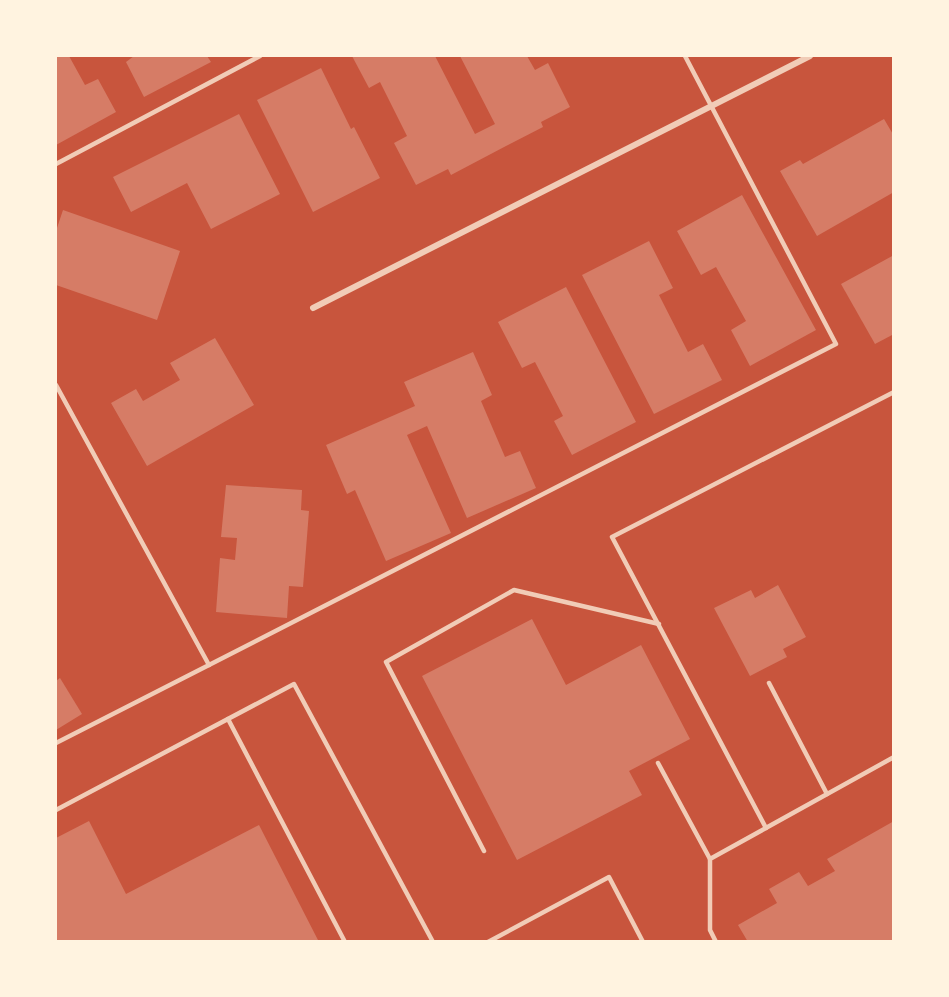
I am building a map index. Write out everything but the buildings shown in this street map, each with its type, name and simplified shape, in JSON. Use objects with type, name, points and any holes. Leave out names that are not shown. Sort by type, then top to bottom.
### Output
[{"type":"street","points":[[313,308],[810,56]]},
{"type":"lane","points":[[56,164],[260,56]]},
{"type":"lane","points":[[56,743],[837,344],[685,56]]},
{"type":"lane","points":[[56,385],[209,665]]},
{"type":"lane","points":[[766,828],[612,537],[894,392]]},
{"type":"lane","points":[[484,851],[386,662],[514,590],[659,624]]},
{"type":"lane","points":[[769,682],[827,794]]},
{"type":"lane","points":[[56,810],[294,684],[433,942]]},
{"type":"lane","points":[[228,719],[345,942]]},
{"type":"lane","points":[[710,858],[894,757]]},
{"type":"lane","points":[[658,763],[710,858],[710,930],[716,942]]},
{"type":"lane","points":[[488,942],[609,877],[643,942]]}]
